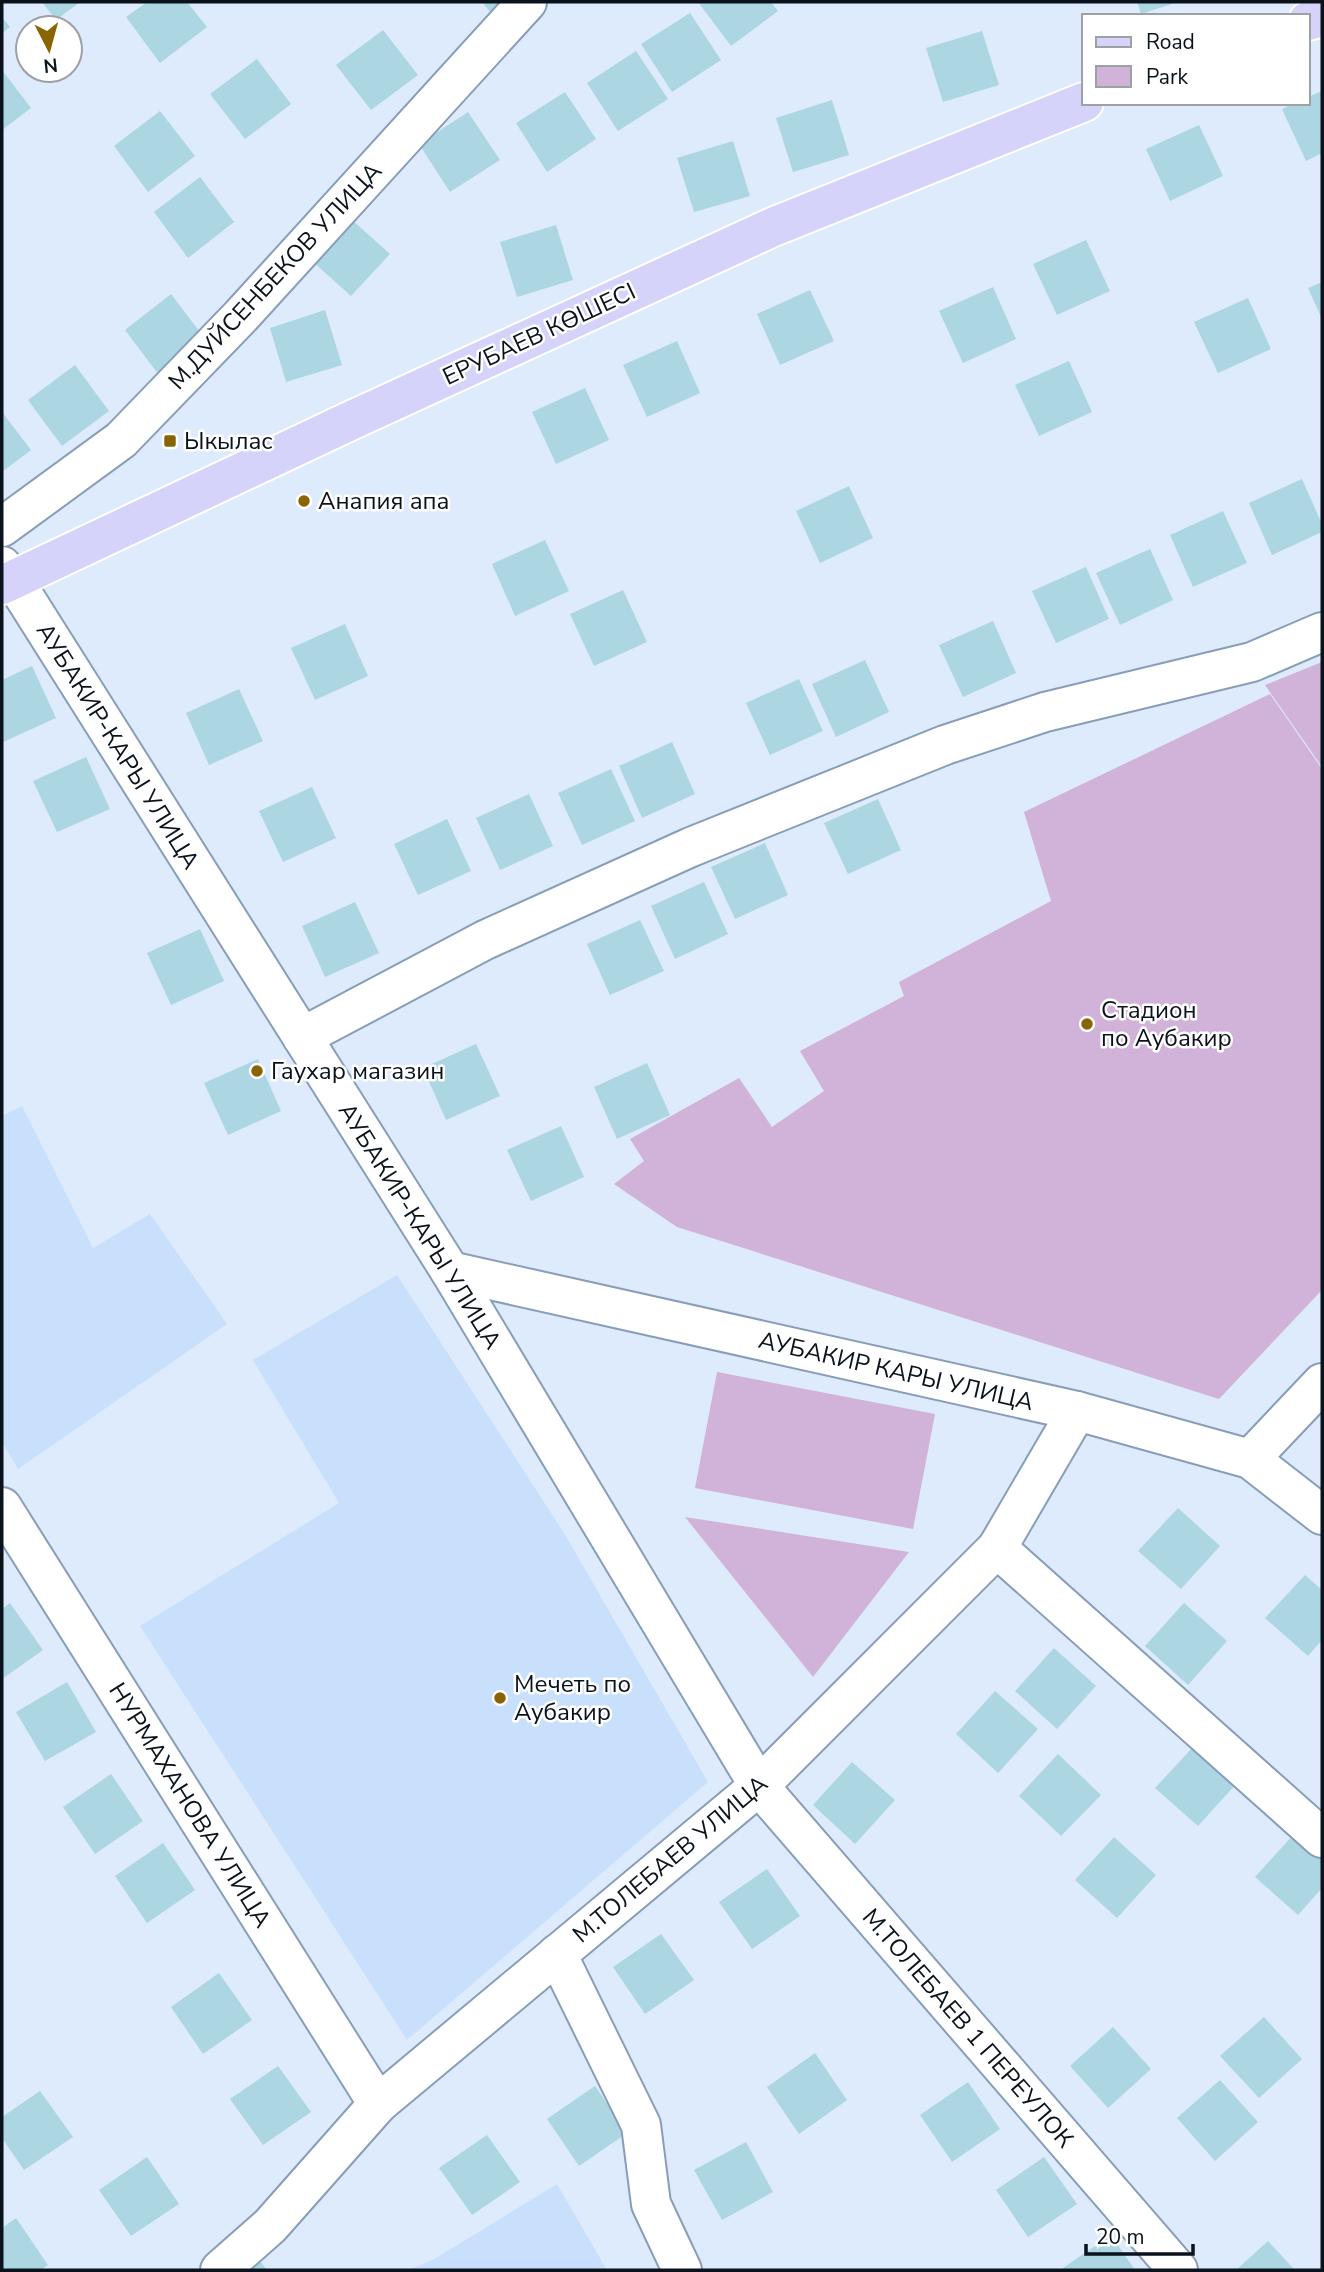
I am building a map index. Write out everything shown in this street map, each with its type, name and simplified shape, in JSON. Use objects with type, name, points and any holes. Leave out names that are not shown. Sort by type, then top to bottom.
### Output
[{"type":"main road","name":"ЕРУБАЕВ КӨШЕСІ","points":[[5,577],[773,227],[1082,103]]},
{"type":"street","name":"М.ДУЙСЕНБЕКОВ УЛИЦА","points":[[2,527],[121,440],[250,307],[527,2]]},
{"type":"street","name":"АУБАКИР-КАРЫ УЛИЦА","points":[[5,577],[450,1271],[759,1786]]},
{"type":"street","points":[[302,1037],[497,934],[691,847],[945,745],[1045,712],[1252,662],[1322,632]]},
{"type":"street","name":"АУБАКИР КАРЫ УЛИЦА","points":[[450,1271],[1077,1411],[1250,1459],[1322,1516]]},
{"type":"street","points":[[1250,1459],[1322,1383]]},
{"type":"street","name":"М.ТОЛЕБАЕВ УЛИЦА","points":[[220,2270],[270,2226],[378,2104],[759,1786],[997,1548],[1077,1411]]},
{"type":"street","name":"НУРМАХАНОВА УЛИЦА","points":[[2,1507],[378,2104]]},
{"type":"street","points":[[997,1548],[1322,1838]]},
{"type":"street","name":"М.ТОЛЕБАЕВ 1 ПЕРЕУЛОК","points":[[759,1786],[1178,2270]]},
{"type":"street","points":[[557,1954],[641,2125],[651,2204],[682,2270]]},
{"type":"shaded area","points":[[22,1106],[93,1248],[150,1214],[227,1324],[18,1469],[2,1442],[2,1116]]},
{"type":"shaded area","points":[[397,1275],[564,1533],[708,1782],[407,2040],[140,1626],[339,1503],[253,1360]]},
{"type":"shaded area","points":[[557,2184],[607,2270],[409,2270],[436,2258]]},
{"type":"green space","points":[[1322,662],[1322,767],[1265,685]]},
{"type":"green space","name":"Стадион по Аубакир","points":[[1270,694],[1322,769],[1322,1290],[1219,1399],[677,1227],[614,1184],[644,1161],[630,1139],[739,1078],[772,1127],[824,1091],[800,1051],[904,996],[899,982],[1051,901],[1024,812]]},
{"type":"green space","points":[[717,1372],[935,1414],[913,1529],[695,1488]]},
{"type":"green space","points":[[685,1517],[909,1552],[813,1677]]},
{"type":"building","points":[[42,2],[80,2],[64,14],[51,14]]},
{"type":"building","points":[[147,2],[187,2],[207,27],[160,63],[126,17]]},
{"type":"building","points":[[482,2],[504,2],[490,12]]},
{"type":"building","points":[[698,2],[771,2],[778,11],[731,46]]},
{"type":"building","points":[[1137,2],[1178,2],[1141,14]]},
{"type":"building","points":[[690,13],[721,60],[672,92],[641,44]]},
{"type":"building","points":[[2,17],[10,27],[2,33]]},
{"type":"building","points":[[383,30],[418,75],[371,110],[336,65]]},
{"type":"building","points":[[982,31],[999,85],[943,102],[926,48]]},
{"type":"building","points":[[636,51],[668,99],[618,131],[587,83]]},
{"type":"building","points":[[257,59],[291,104],[245,139],[210,94]]},
{"type":"building","points":[[2,70],[31,108],[2,130]]},
{"type":"building","points":[[1322,91],[1322,153],[1306,161],[1282,109],[1290,105],[1310,105],[1310,96]]},
{"type":"building","points":[[565,92],[596,139],[547,172],[516,123]]},
{"type":"building","points":[[832,100],[849,155],[793,172],[776,118]]},
{"type":"building","points":[[160,111],[195,156],[148,192],[114,146]]},
{"type":"building","points":[[468,112],[500,160],[450,192],[419,144]]},
{"type":"building","points":[[1199,125],[1223,176],[1170,201],[1146,149]]},
{"type":"building","points":[[733,141],[750,196],[694,212],[677,158]]},
{"type":"building","points":[[200,177],[234,222],[188,258],[154,212]]},
{"type":"building","points":[[351,219],[390,254],[351,296],[312,261]]},
{"type":"building","points":[[556,225],[573,280],[517,297],[500,242]]},
{"type":"building","points":[[1086,240],[1110,291],[1057,315],[1033,264]]},
{"type":"building","points":[[1322,282],[1322,319],[1308,288]]},
{"type":"building","points":[[993,287],[1016,339],[963,363],[939,311]]},
{"type":"building","points":[[810,290],[834,341],[780,365],[757,314]]},
{"type":"building","points":[[171,294],[206,340],[159,375],[125,330]]},
{"type":"building","points":[[1248,298],[1271,349],[1218,373],[1194,322]]},
{"type":"building","points":[[325,310],[342,365],[286,382],[270,328]]},
{"type":"building","points":[[677,341],[700,393],[647,417],[623,365]]},
{"type":"building","points":[[1069,361],[1092,412],[1039,436],[1015,385]]},
{"type":"building","points":[[75,365],[109,411],[62,446],[28,400]]},
{"type":"building","points":[[585,388],[609,440],[556,464],[532,412]]},
{"type":"building","points":[[2,412],[31,450],[2,472]]},
{"type":"building","points":[[1302,479],[1322,524],[1322,532],[1272,555],[1249,503]]},
{"type":"building","points":[[849,486],[873,538],[820,563],[796,511]]},
{"type":"building","points":[[1223,511],[1247,563],[1193,587],[1170,535]]},
{"type":"building","points":[[545,540],[569,591],[515,616],[492,564]]},
{"type":"building","points":[[1150,549],[1173,600],[1120,625],[1096,573]]},
{"type":"building","points":[[1086,567],[1109,619],[1056,643],[1032,591]]},
{"type":"building","points":[[623,590],[647,642],[594,666],[570,614]]},
{"type":"building","points":[[993,621],[1016,673],[963,697],[939,645]]},
{"type":"building","points":[[345,624],[368,676],[315,700],[291,648]]},
{"type":"building","points":[[865,660],[889,712],[836,737],[812,684]]},
{"type":"building","points":[[32,666],[56,718],[3,742],[2,680]]},
{"type":"building","points":[[799,679],[823,731],[770,755],[746,703]]},
{"type":"building","points":[[239,689],[263,741],[209,765],[186,713]]},
{"type":"building","points":[[672,742],[695,794],[642,818],[619,766]]},
{"type":"building","points":[[86,757],[110,809],[57,832],[33,781]]},
{"type":"building","points":[[611,769],[635,821],[582,845],[558,793]]},
{"type":"building","points":[[312,787],[336,838],[283,862],[259,811]]},
{"type":"building","points":[[529,794],[553,846],[500,870],[476,818]]},
{"type":"building","points":[[878,799],[901,850],[848,874],[824,823]]},
{"type":"building","points":[[447,819],[471,871],[418,895],[394,844]]},
{"type":"building","points":[[765,843],[788,895],[735,919],[711,867]]},
{"type":"building","points":[[704,882],[728,934],[675,959],[651,906]]},
{"type":"building","points":[[355,902],[379,953],[325,977],[302,926]]},
{"type":"building","points":[[640,920],[664,971],[610,995],[587,944]]},
{"type":"building","points":[[200,929],[224,981],[171,1005],[147,953]]},
{"type":"building","points":[[476,1044],[500,1096],[446,1120],[423,1068]]},
{"type":"building","points":[[258,1059],[281,1111],[228,1135],[204,1083]]},
{"type":"building","points":[[647,1063],[670,1115],[617,1139],[594,1087]]},
{"type":"building","points":[[561,1126],[584,1177],[531,1201],[507,1150]]},
{"type":"building","points":[[1178,1508],[1220,1546],[1181,1589],[1138,1551]]},
{"type":"building","points":[[1305,1575],[1322,1590],[1322,1640],[1308,1656],[1265,1618]]},
{"type":"building","points":[[10,1603],[43,1650],[2,1679],[2,1609]]},
{"type":"building","points":[[1184,1603],[1227,1641],[1188,1685],[1145,1646]]},
{"type":"building","points":[[1054,1648],[1096,1686],[1057,1729],[1015,1691]]},
{"type":"building","points":[[67,1682],[96,1732],[45,1761],[16,1712]]},
{"type":"building","points":[[995,1691],[1038,1729],[998,1773],[956,1734]]},
{"type":"building","points":[[1195,1745],[1237,1783],[1198,1826],[1155,1788]]},
{"type":"building","points":[[1058,1754],[1101,1795],[1061,1836],[1019,1796]]},
{"type":"building","points":[[852,1762],[895,1800],[855,1844],[813,1805]]},
{"type":"building","points":[[111,1774],[143,1821],[95,1854],[63,1807]]},
{"type":"building","points":[[1294,1834],[1322,1859],[1322,1888],[1298,1915],[1255,1877]]},
{"type":"building","points":[[1114,1837],[1156,1875],[1117,1918],[1075,1880]]},
{"type":"building","points":[[163,1843],[195,1890],[147,1923],[115,1876]]},
{"type":"building","points":[[767,1869],[800,1916],[752,1949],[719,1902]]},
{"type":"building","points":[[661,1934],[694,1980],[645,2014],[613,1967]]},
{"type":"building","points":[[219,1973],[252,2020],[203,2054],[171,2007]]},
{"type":"building","points":[[1264,2017],[1302,2059],[1259,2098],[1220,2056]]},
{"type":"building","points":[[1113,2027],[1151,2069],[1108,2108],[1070,2066]]},
{"type":"building","points":[[815,2053],[847,2100],[799,2134],[767,2087]]},
{"type":"building","points":[[278,2066],[311,2112],[263,2145],[230,2099]]},
{"type":"building","points":[[1220,2080],[1258,2122],[1215,2161],[1177,2118]]},
{"type":"building","points":[[968,2082],[1000,2129],[952,2162],[920,2115]]},
{"type":"building","points":[[595,2086],[627,2133],[579,2166],[547,2119]]},
{"type":"building","points":[[40,2091],[73,2137],[24,2170],[2,2138],[2,2117]]},
{"type":"building","points":[[487,2135],[520,2182],[472,2215],[439,2168]]},
{"type":"building","points":[[746,2142],[773,2192],[722,2220],[694,2170]]},
{"type":"building","points":[[147,2157],[179,2204],[131,2236],[99,2190]]},
{"type":"building","points":[[1044,2157],[1077,2204],[1028,2237],[996,2190]]},
{"type":"building","points":[[16,2218],[48,2265],[41,2270],[2,2270],[2,2228]]},
{"type":"building","points":[[1111,2235],[1135,2270],[1064,2270],[1063,2268]]},
{"type":"building","points":[[1268,2241],[1295,2270],[1236,2270]]},
{"type":"building","points":[[258,2258],[267,2270],[241,2270]]},
{"type":"place","name":"Ыкылас","points":[[170,441]]},
{"type":"place","name":"Анапия апа","points":[[304,501]]},
{"type":"place","name":"Стадион по Аубакир","points":[[1087,1024]]},
{"type":"place","name":"Гаухар магазин","points":[[257,1071]]},
{"type":"place","name":"Мечеть по Аубакир","points":[[500,1698]]}]
